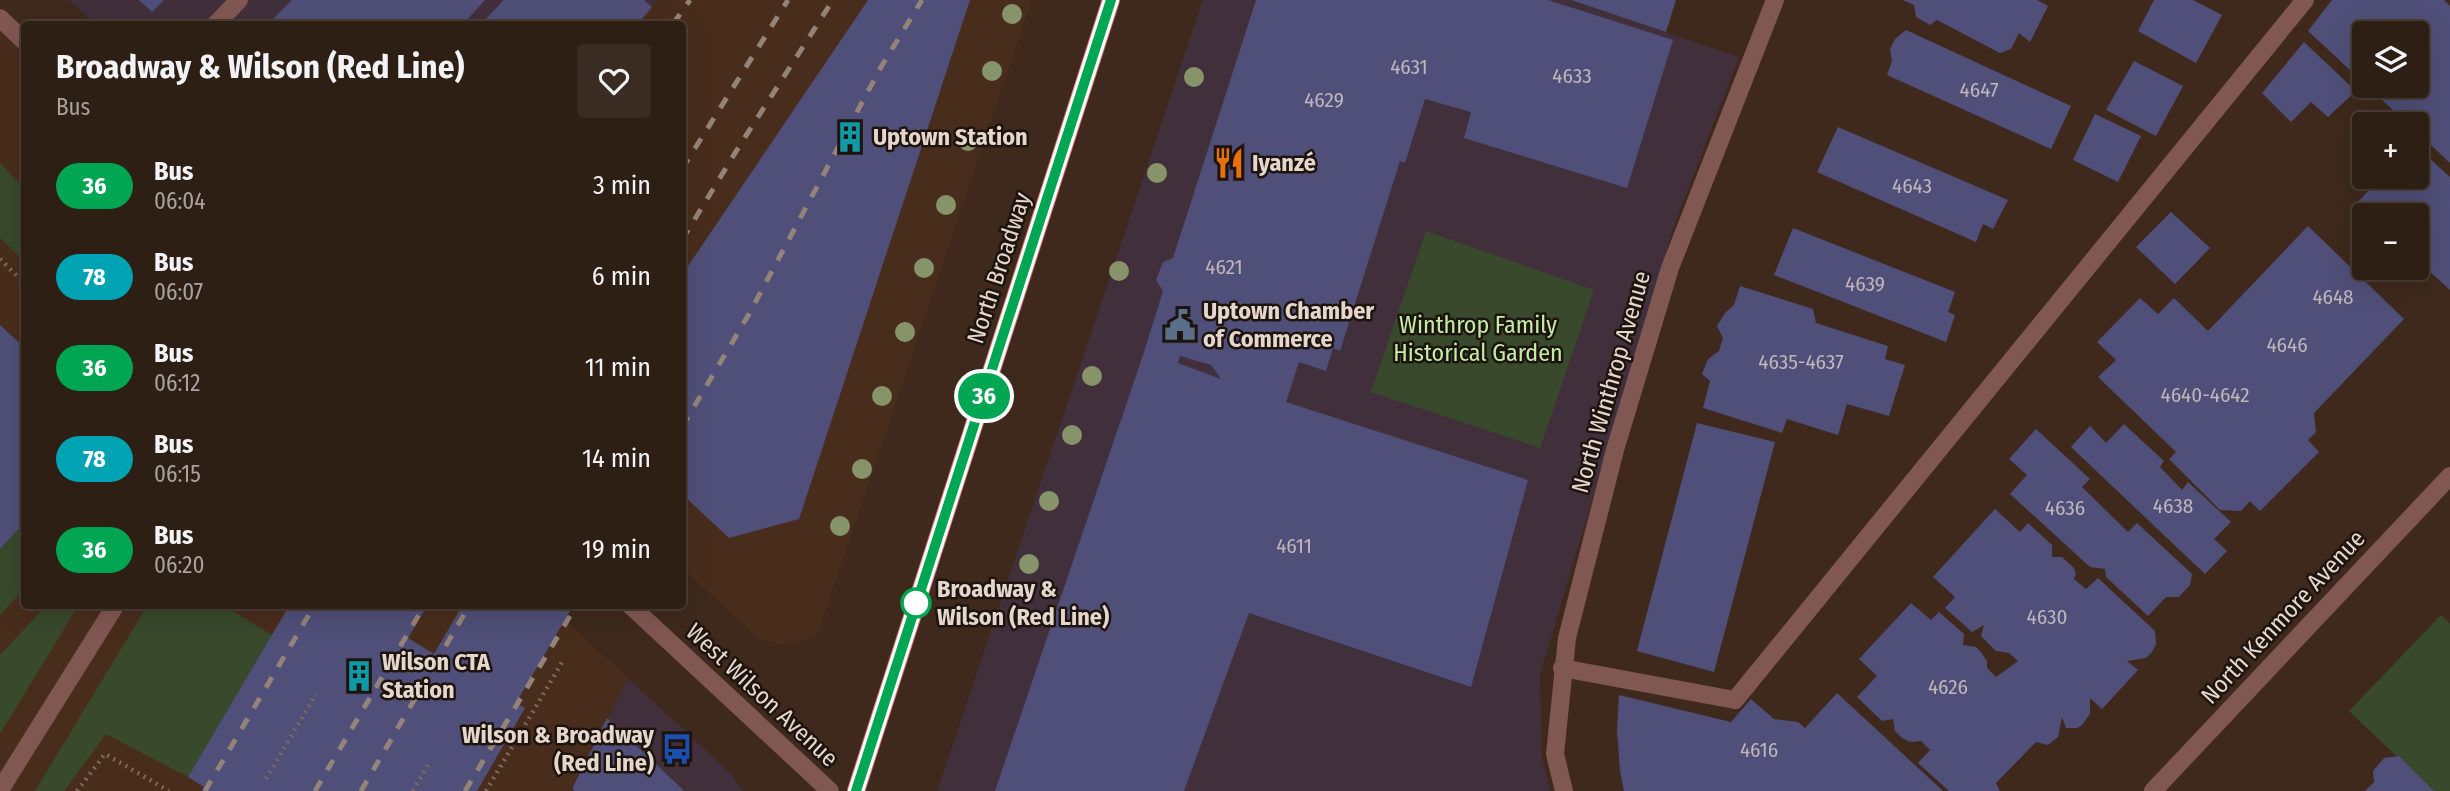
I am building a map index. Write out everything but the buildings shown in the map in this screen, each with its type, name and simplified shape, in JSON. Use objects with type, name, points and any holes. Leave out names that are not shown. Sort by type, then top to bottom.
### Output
[{"type":"main road","name":"North Broadway","points":[[856,791],[1111,0]]},
{"type":"street","points":[[219,21],[239,0]]},
{"type":"street","name":"North Winthrop Avenue","points":[[1564,791],[1555,754],[1562,668],[1567,638],[1615,450],[1670,268],[1775,0]]},
{"type":"street","points":[[1562,668],[1735,700],[2305,0]]},
{"type":"street","points":[[0,19],[21,38]]},
{"type":"street","name":"North Kenmore Avenue","points":[[2152,791],[2450,476]]},
{"type":"street","points":[[0,790],[113,609]]},
{"type":"street","name":"West Wilson Avenue","points":[[634,609],[830,791]]},
{"type":"path","points":[[0,260],[21,280]]},
{"type":"path","points":[[486,791],[564,659]]},
{"type":"path","points":[[265,779],[316,694]]},
{"type":"path","points":[[77,791],[104,754],[169,791]]},
{"type":"path","points":[[413,791],[429,763]]},
{"type":"shaded area","points":[[69,0],[657,0],[640,21],[92,21]]},
{"type":"shaded area","points":[[657,0],[1032,0],[817,636],[781,645],[757,637],[686,572],[686,21],[640,21]]},
{"type":"shaded area","points":[[1203,0],[1570,0],[1739,57],[1672,231],[1540,675],[1542,757],[1550,791],[937,791]]},
{"type":"shaded area","points":[[0,19],[21,38],[21,609],[553,609],[628,678],[571,791],[0,791]]},
{"type":"shaded area","points":[[628,678],[731,774],[743,791],[571,791]]},
{"type":"green space","points":[[0,163],[21,185],[21,258],[0,238]]},
{"type":"green space","name":"Winthrop Family Historical Garden","points":[[1426,231],[1594,290],[1540,448],[1371,392]]},
{"type":"green space","points":[[21,526],[21,592],[0,615],[0,549]]},
{"type":"green space","points":[[43,609],[76,609],[0,734],[0,655]]},
{"type":"green space","points":[[145,609],[229,609],[272,635],[188,777],[106,734],[64,791],[35,791]]},
{"type":"green space","points":[[2441,615],[2450,624],[2450,791],[2433,791],[2349,711]]},
{"type":"railway","points":[[675,21],[690,0]]},
{"type":"railway","points":[[686,163],[788,0]]},
{"type":"railway","points":[[686,233],[833,0]]},
{"type":"railway","points":[[686,420],[749,314],[881,67],[922,0]]},
{"type":"railway","points":[[205,791],[312,609]]},
{"type":"railway","points":[[315,791],[422,609]]},
{"type":"railway","points":[[361,791],[467,609]]},
{"type":"railway","points":[[465,791],[574,609]]},
{"type":"bus line","name":"36","points":[[856,791],[1111,0]]},
{"type":"place","name":"Uptown Station","points":[[850,137]]},
{"type":"place","name":"Iyanzé","points":[[1229,163]]},
{"type":"place","name":"Uptown Chamber of Commerce","points":[[1180,325]]},
{"type":"place","name":"Broadway & Wilson (Red Line)","points":[[916,603]]},
{"type":"place","name":"Wilson CTA Station","points":[[359,676]]},
{"type":"place","name":"Wilson & Broadway (Red Line)","points":[[677,749]]}]
